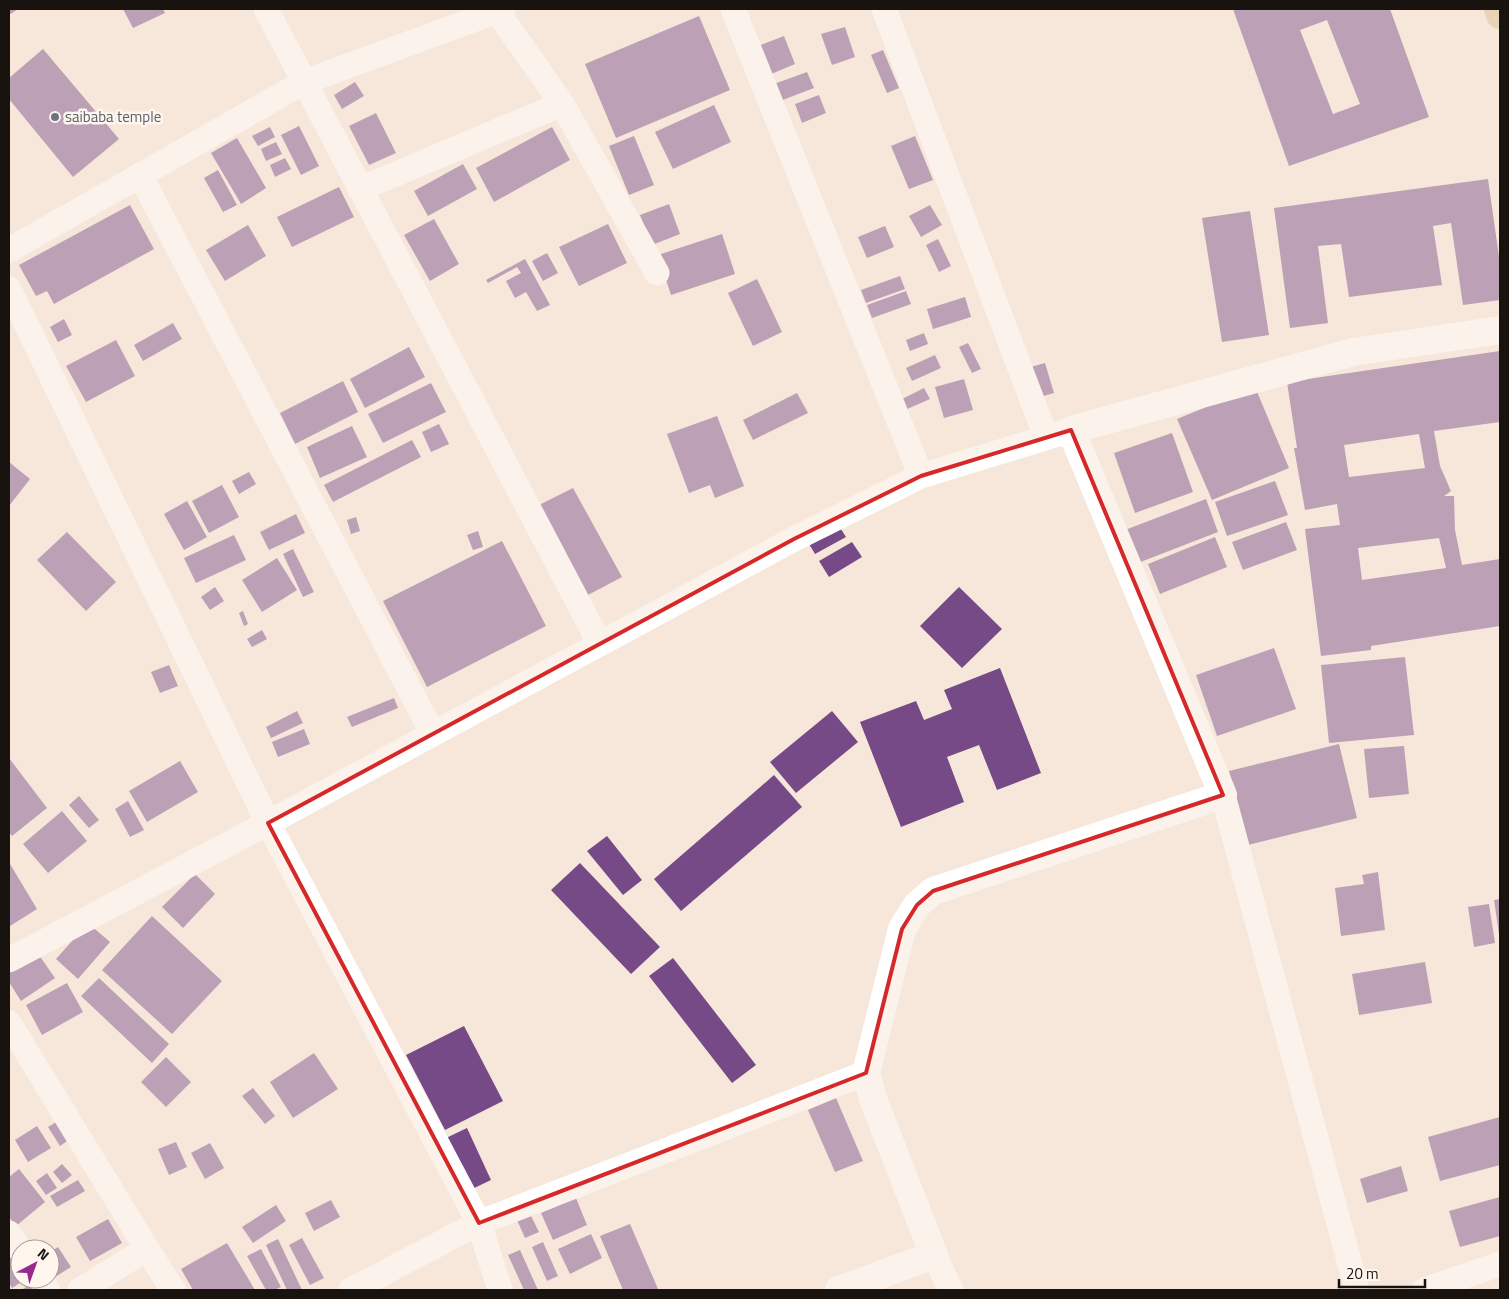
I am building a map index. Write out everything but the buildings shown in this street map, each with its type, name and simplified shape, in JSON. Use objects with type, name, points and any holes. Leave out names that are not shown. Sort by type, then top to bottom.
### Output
[{"type":"main road","points":[[1498,9],[1500,15]]},
{"type":"main road","points":[[839,1290],[934,1254],[873,1099],[866,1073],[902,929],[917,904],[934,892],[1223,795],[1059,433],[1353,352],[1500,330]]},
{"type":"street","points":[[266,9],[600,644]]},
{"type":"street","points":[[732,9],[921,476]]},
{"type":"street","points":[[9,960],[268,823],[794,538],[921,476],[1059,433],[884,9]]},
{"type":"street","points":[[9,250],[304,82],[500,10],[562,104],[657,273]]},
{"type":"street","points":[[360,189],[562,104]]},
{"type":"street","points":[[140,175],[433,734]]},
{"type":"street","points":[[9,288],[268,823],[479,1223],[500,1290]]},
{"type":"street","points":[[1223,795],[1357,1290]]},
{"type":"street","points":[[9,1023],[172,1290]]},
{"type":"street","points":[[351,1290],[479,1223],[866,1073]]},
{"type":"street","points":[[80,1290],[147,1249]]},
{"type":"street","points":[[934,1254],[951,1290]]},
{"type":"street","points":[[1424,1290],[1500,1264]]},
{"type":"highlighted area","points":[[1071,430],[1223,795],[933,891],[917,905],[902,929],[866,1073],[479,1223],[268,823],[794,539],[921,476]]},
{"type":"place","name":"saibaba temple","points":[[55,117]]}]
